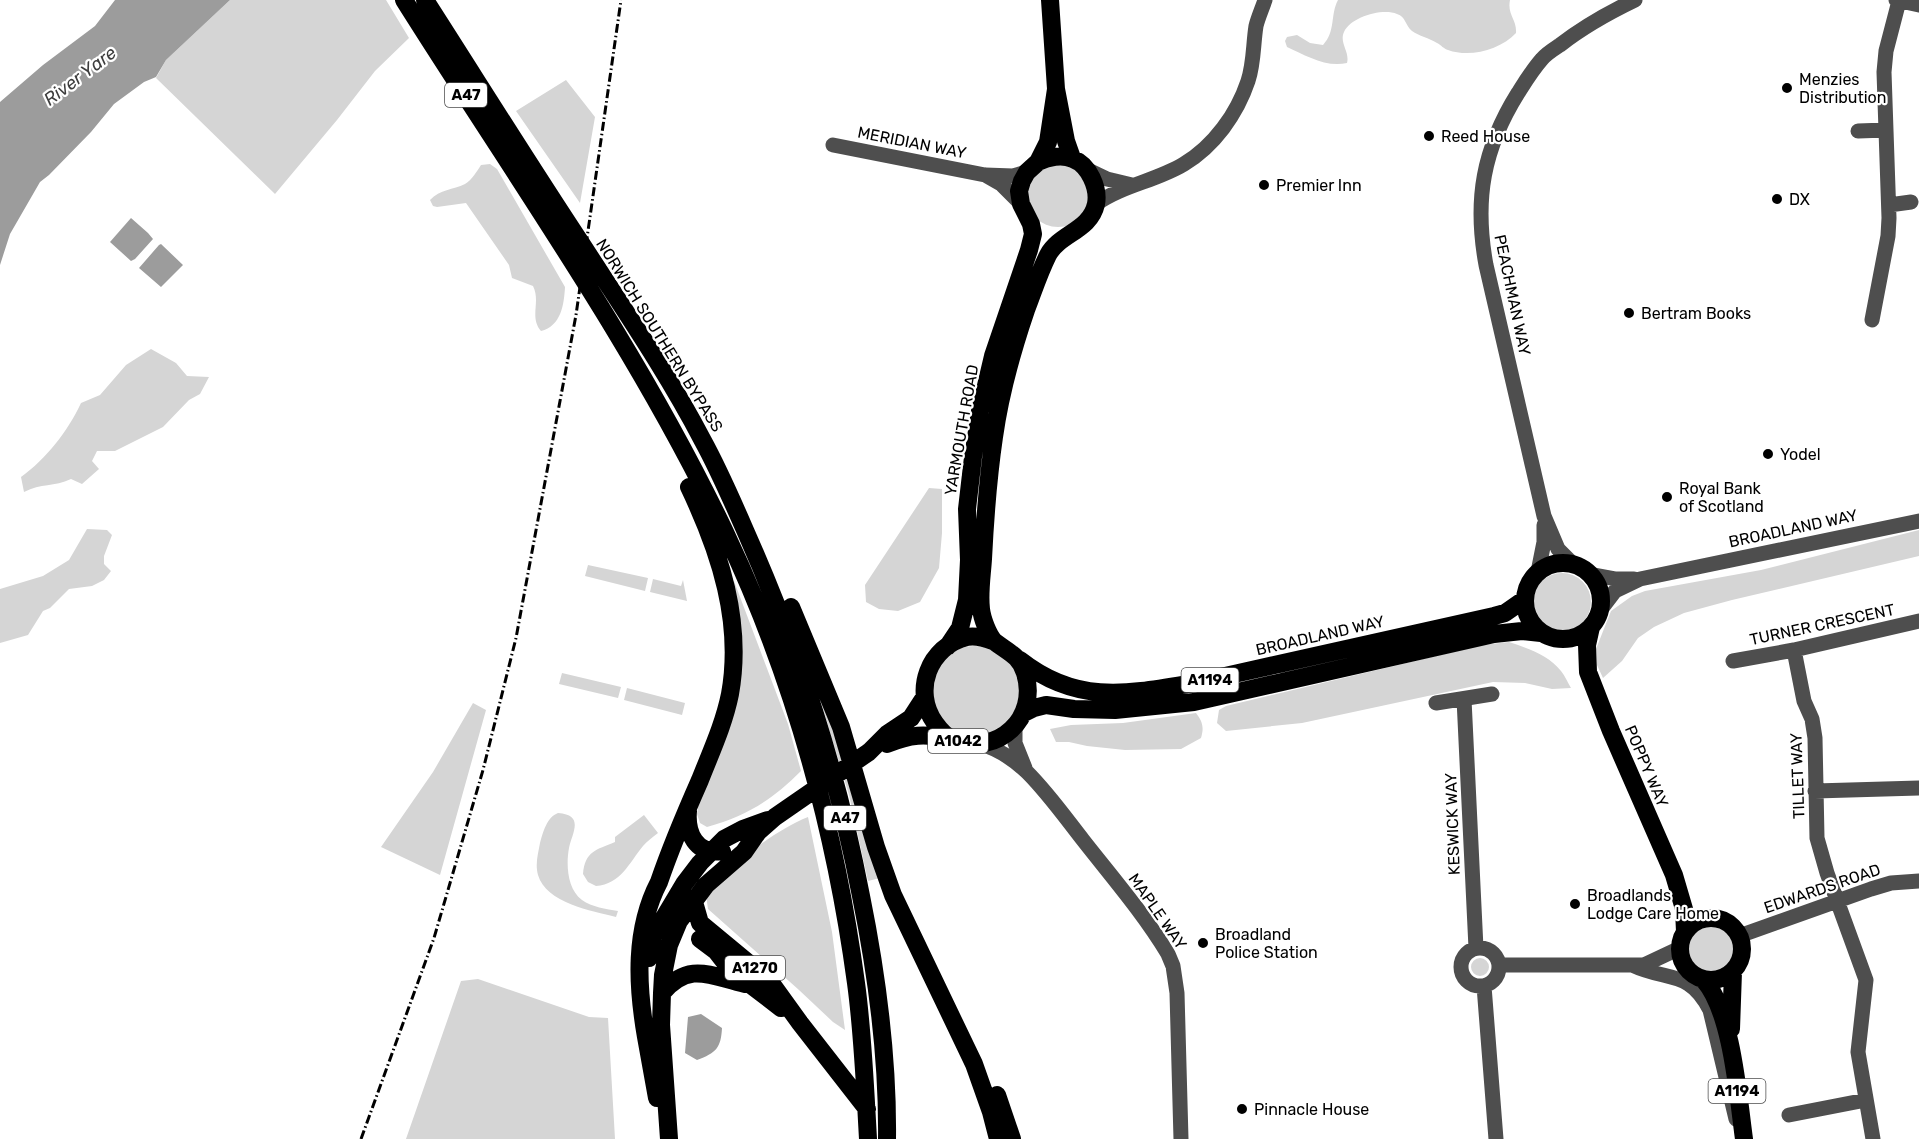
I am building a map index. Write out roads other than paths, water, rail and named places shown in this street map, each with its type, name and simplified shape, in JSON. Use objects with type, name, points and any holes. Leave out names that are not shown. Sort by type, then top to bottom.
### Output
[{"type":"highway","name":"NORWICH SOUTHERN BYPASS","points":[[404,0],[534,184],[576,237],[652,353],[703,441],[737,512],[785,624],[839,790],[859,884],[875,975],[883,1052],[888,1139]]},
{"type":"highway","name":"NORWICH SOUTHERN BYPASS","points":[[425,0],[534,184],[573,263],[679,442],[726,533],[764,622],[795,712],[822,804],[843,905],[857,995],[868,1139]]},
{"type":"highway","points":[[1050,0],[1056,89],[1066,141],[1079,164],[1094,182],[1096,204]]},
{"type":"highway","points":[[1056,89],[1048,142],[1022,181],[1019,191],[1021,204],[1031,224],[1049,234],[1068,235]]},
{"type":"highway","points":[[1032,167],[1055,157],[1079,164]]},
{"type":"highway","name":"YARMOUTH ROAD","points":[[993,640],[981,610],[986,512],[994,434],[1010,365],[1032,294],[1048,255],[1059,242],[1084,225],[1096,204]]},
{"type":"highway","name":"YARMOUTH ROAD","points":[[668,1139],[653,1085],[646,1037],[646,995],[653,936],[671,925],[694,902],[711,880],[744,852],[758,832],[775,817],[869,752],[886,734],[911,718],[924,698],[924,686],[929,667],[948,646],[960,628],[969,587],[967,509],[982,402],[993,356],[1029,250],[1033,234],[1031,224]]},
{"type":"highway","name":"A47","points":[[620,339],[647,404],[698,505],[720,564],[731,612],[734,660],[730,694],[712,753],[688,807]]},
{"type":"highway","points":[[886,734],[907,711],[914,676],[921,658],[949,624],[955,612],[961,577],[962,542],[967,509]]},
{"type":"highway","name":"A47","points":[[737,512],[784,590],[824,684],[841,727],[879,857],[893,896],[974,1064],[998,1139]]},
{"type":"highway","points":[[1555,564],[1581,569],[1597,584],[1600,593],[1595,619],[1584,633],[1573,638],[1549,636],[1528,617],[1525,599],[1529,584],[1538,572],[1555,564]]},
{"type":"highway","name":"BROADLAND WAY","points":[[1018,659],[1049,680],[1076,690],[1104,693],[1158,689],[1494,616],[1505,613],[1525,599]]},
{"type":"highway","name":"POPPY WAY","points":[[1588,672],[1587,645],[1595,619]]},
{"type":"highway","name":"A1194","points":[[1020,720],[1034,708],[1046,705],[1074,709],[1115,710],[1194,702],[1494,634],[1522,631],[1549,636]]},
{"type":"highway","points":[[948,646],[968,636],[981,637],[993,640],[1018,659],[1025,672],[1028,685],[1028,699],[1020,720]]},
{"type":"highway","name":"POPPY WAY","points":[[1549,636],[1570,648],[1588,672],[1599,703],[1674,875],[1684,909],[1682,940]]},
{"type":"highway","name":"A1042","points":[[924,698],[931,717],[949,738]]},
{"type":"highway","name":"A1042","points":[[981,744],[1005,735],[1020,720]]},
{"type":"highway","name":"YARMOUTH ROAD","points":[[869,752],[909,736],[927,734],[963,743],[981,744]]},
{"type":"highway","points":[[688,807],[689,833],[699,845],[711,852],[724,851],[758,832]]},
{"type":"highway","points":[[646,1037],[639,998],[642,928],[650,898],[659,882],[688,807]]},
{"type":"highway","name":"YARMOUTH ROAD","points":[[668,1139],[661,1025],[662,993],[671,925],[676,915],[675,899],[684,884],[724,839],[775,817]]},
{"type":"highway","name":"POPPY WAY","points":[[1674,875],[1702,910],[1718,919]]},
{"type":"highway","points":[[659,882],[671,925],[700,923],[694,902]]},
{"type":"highway","points":[[1718,919],[1734,928],[1742,945],[1742,955],[1733,972],[1714,981],[1696,976],[1680,957],[1682,940],[1699,920],[1718,919]]},
{"type":"highway","name":"A1270","points":[[700,923],[769,980],[888,1139]]},
{"type":"highway","name":"A1270","points":[[671,925],[716,951],[730,969],[800,1023]]},
{"type":"highway","name":"A47","points":[[914,939],[975,1040],[1002,1107],[1012,1139]]},
{"type":"highway","name":"A1194","points":[[1729,1043],[1732,1026],[1733,972]]},
{"type":"highway","points":[[662,993],[671,981],[688,973],[704,974],[756,987]]},
{"type":"highway","name":"A1194","points":[[1696,976],[1712,989],[1718,1003],[1729,1043],[1743,1139]]},
{"type":"street","points":[[1096,204],[1109,195],[1163,175],[1185,164],[1203,150],[1220,132],[1237,107],[1248,81],[1257,24],[1265,0]]},
{"type":"street","name":"PEACHMAN WAY","points":[[1581,569],[1558,549],[1544,516],[1484,252],[1481,229],[1482,190],[1490,150],[1502,118],[1542,58],[1575,33],[1635,0]]},
{"type":"street","points":[[1872,320],[1888,236],[1884,72],[1886,51],[1897,0],[1919,4]]},
{"type":"street","points":[[1858,131],[1886,130]]},
{"type":"street","name":"MERIDIAN WAY","points":[[833,145],[985,175],[1012,176],[1032,167]]},
{"type":"street","points":[[1079,164],[1107,179],[1132,185]]},
{"type":"street","name":"MERIDIAN WAY","points":[[985,175],[1001,184],[1021,204]]},
{"type":"street","points":[[1889,205],[1911,202]]},
{"type":"street","name":"PEACHMAN WAY","points":[[1538,572],[1544,542],[1544,516]]},
{"type":"street","name":"BROADLAND WAY","points":[[1581,569],[1617,579],[1641,579],[1919,521]]},
{"type":"street","name":"BROADLAND WAY","points":[[1595,619],[1615,591],[1641,579]]},
{"type":"street","name":"TURNER CRESCENT","points":[[1733,661],[1794,650],[1919,621]]},
{"type":"street","name":"TILLET WAY","points":[[1794,650],[1803,701],[1812,719],[1815,738],[1817,838],[1827,873],[1866,980],[1858,1052],[1873,1139]]},
{"type":"street","points":[[1436,704],[1492,694]]},
{"type":"street","name":"KESWICK WAY","points":[[1464,699],[1476,948]]},
{"type":"street","name":"MAPLE WAY","points":[[1020,720],[1015,743],[1026,771]]},
{"type":"street","name":"MAPLE WAY","points":[[981,744],[995,748],[1026,771],[1052,800],[1105,867],[1168,954],[1173,966],[1177,993],[1181,1139]]},
{"type":"street","points":[[1815,790],[1919,788]]},
{"type":"street","name":"EDWARDS ROAD","points":[[1739,936],[1891,883],[1919,881]]},
{"type":"street","points":[[1639,965],[1682,940]]},
{"type":"street","points":[[1476,948],[1493,952],[1500,965],[1498,975],[1484,986],[1470,984],[1465,980],[1460,968],[1465,955],[1476,948]]},
{"type":"street","points":[[1500,965],[1639,965],[1696,976]]},
{"type":"street","points":[[1639,965],[1646,972],[1679,978],[1693,985],[1704,998],[1710,1010],[1729,1097],[1743,1139]]},
{"type":"street","points":[[1484,986],[1496,1139]]},
{"type":"street","points":[[1789,1115],[1866,1100]]},
{"type":"water","name":"River Yare","points":[[115,0],[230,0],[166,60],[156,77],[144,82],[114,104],[91,132],[40,182],[10,234],[0,265],[0,102],[43,65],[95,26]]},
{"type":"water","points":[[131,218],[153,239],[131,261],[110,242]]},
{"type":"water","points":[[161,244],[183,265],[161,287],[139,268]]},
{"type":"water","points":[[701,1014],[722,1028],[716,1049],[697,1060],[685,1053],[688,1017]]},
{"type":"railway","points":[[361,1139],[434,938],[483,770],[516,638],[576,315],[621,0]]},
{"type":"place","name":"Menzies Distribution","points":[[1787,88]]},
{"type":"place","name":"Reed House","points":[[1429,136]]},
{"type":"place","name":"Premier Inn","points":[[1264,185]]},
{"type":"place","name":"DX","points":[[1777,199]]},
{"type":"place","name":"Bertram Books","points":[[1629,313]]},
{"type":"place","name":"Yodel","points":[[1768,454]]},
{"type":"place","name":"Royal Bank of Scotland","points":[[1667,497]]},
{"type":"place","name":"Broadlands Lodge Care Home","points":[[1575,904]]},
{"type":"place","name":"Broadland Police Station","points":[[1203,943]]},
{"type":"place","name":"Pinnacle House","points":[[1242,1109]]}]
